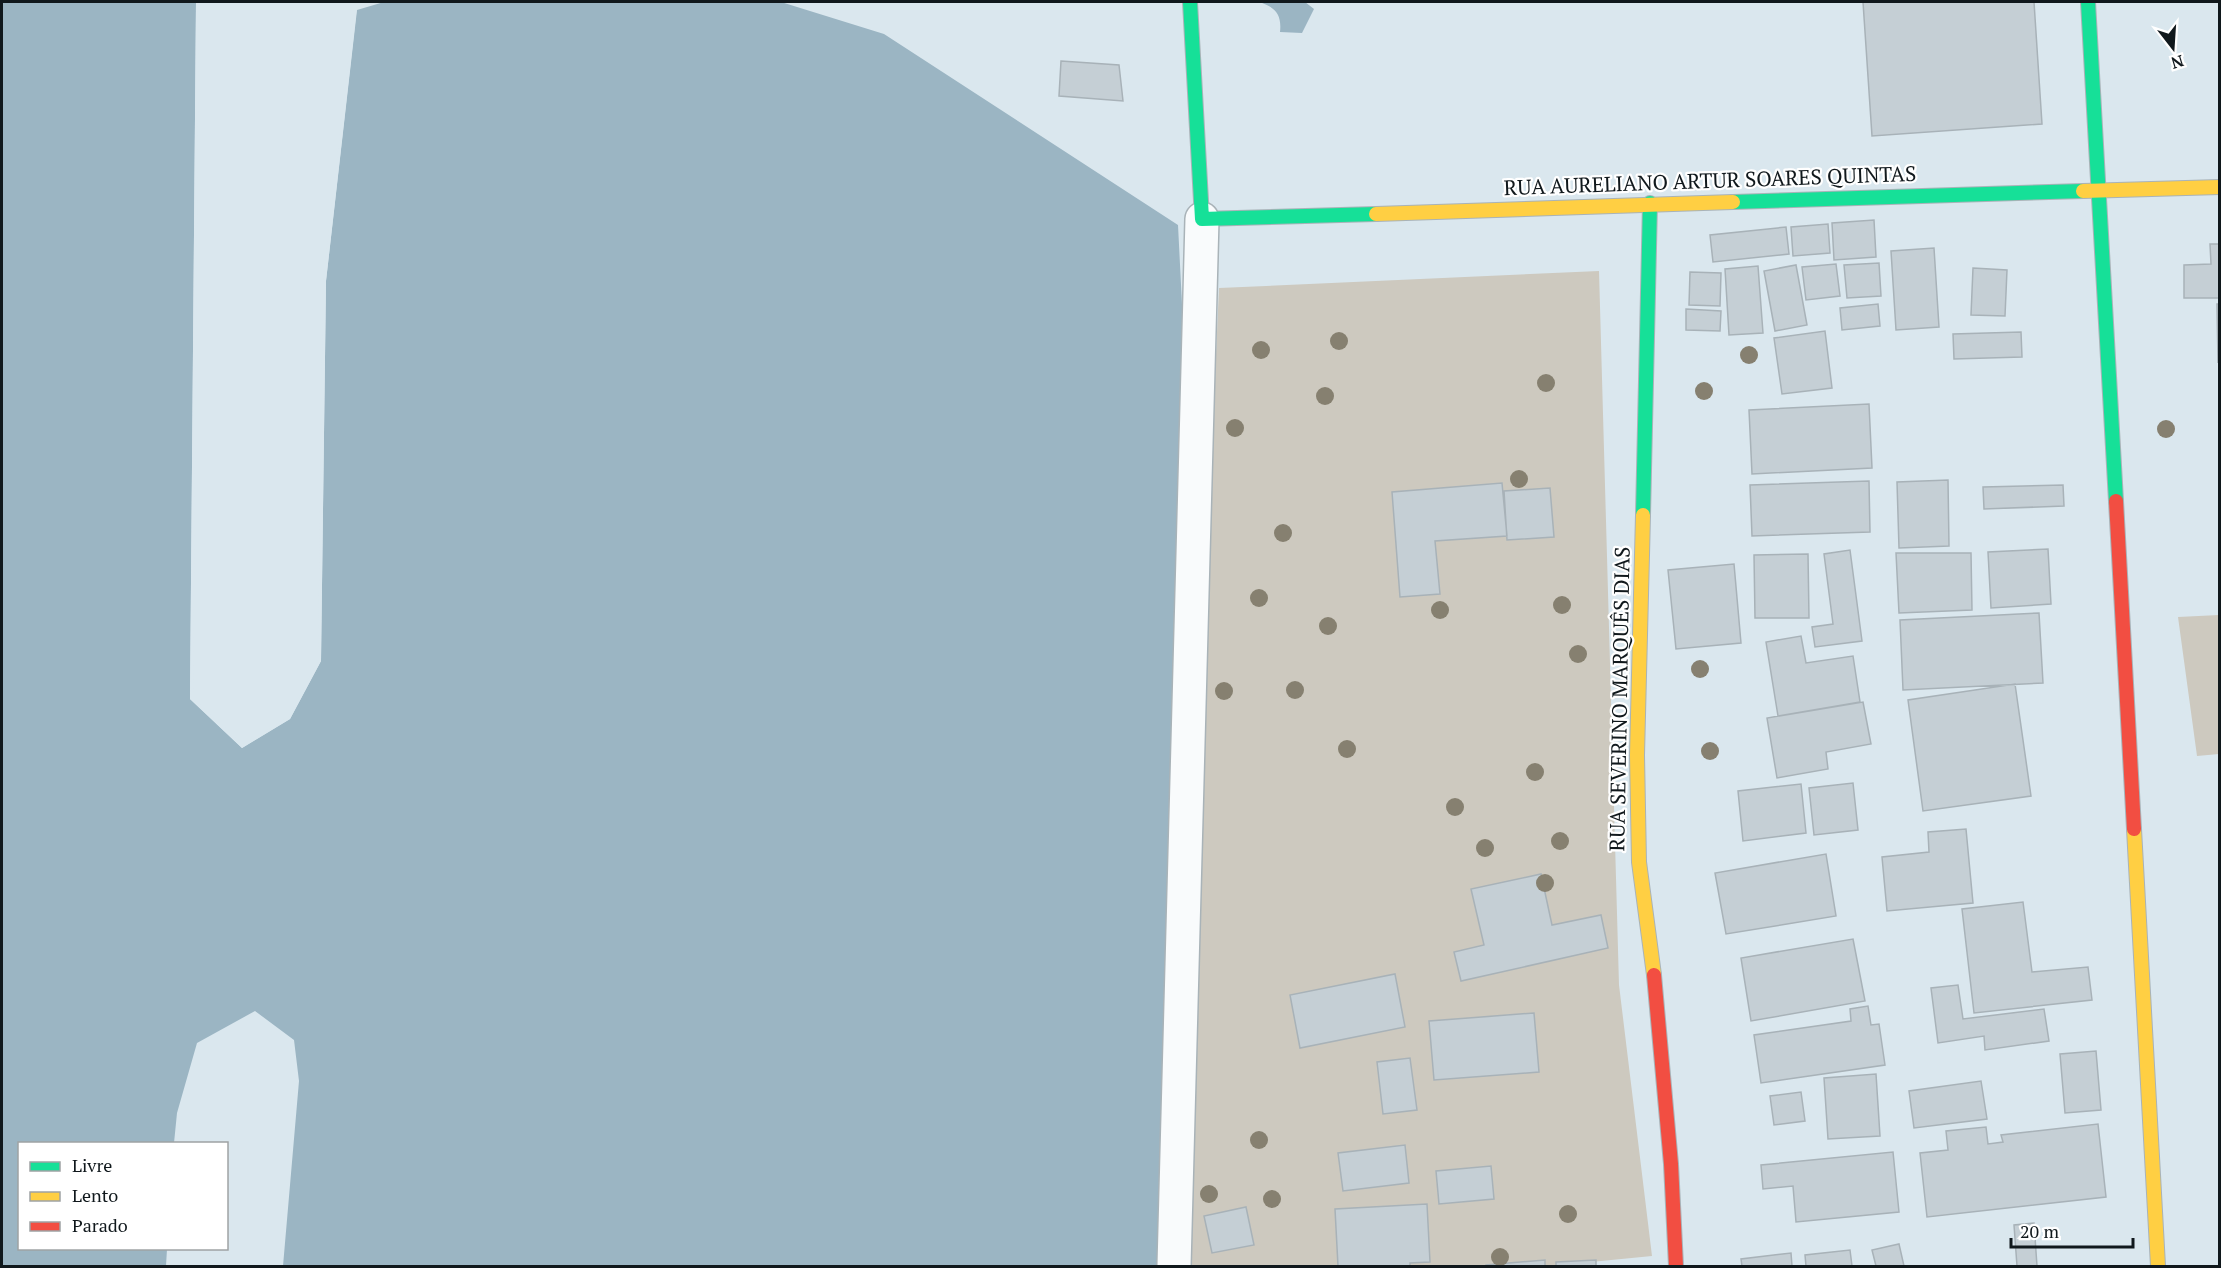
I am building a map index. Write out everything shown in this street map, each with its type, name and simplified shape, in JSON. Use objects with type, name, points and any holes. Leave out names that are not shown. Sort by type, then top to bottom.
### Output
[{"type":"street","points":[[1174,1266],[1202,219],[1190,2]]},
{"type":"street","points":[[2088,2],[2158,1266]]},
{"type":"street","name":"RUA AURELIANO ARTUR SOARES QUINTAS","points":[[1202,219],[1650,203],[2098,193],[2220,187]]},
{"type":"street","name":"RUA SEVERINO MARQUÊS DIAS","points":[[1650,203],[1637,755],[1639,850],[1671,1164],[1676,1266]]},
{"type":"shaded area","points":[[1599,271],[1619,985],[1652,1256],[1550,1266],[1175,1266],[1219,288]]},
{"type":"shaded area","points":[[2219,615],[2219,754],[2197,756],[2178,617]]},
{"type":"water","points":[[2,2],[196,2],[190,699],[242,748],[290,719],[321,661],[326,281],[357,10],[384,2],[781,2],[884,34],[1178,225],[1190,463],[1174,1266],[283,1266],[299,1081],[294,1040],[255,1011],[197,1043],[177,1113],[174,1142],[18,1142],[18,1250],[167,1250],[166,1266],[2,1266]]},
{"type":"water","points":[[1259,2],[1305,2],[1314,9],[1302,33],[1280,32],[1280,20],[1276,12]]},
{"type":"pier","points":[[196,2],[199,2],[193,698],[243,744],[288,717],[318,660],[323,281],[354,10],[357,7],[326,281],[321,661],[290,719],[242,748],[190,699]]},
{"type":"building","points":[[1863,2],[2034,2],[2042,124],[1872,136]]},
{"type":"building","points":[[1061,61],[1119,65],[1123,101],[1059,96]]},
{"type":"building","points":[[1874,220],[1876,257],[1834,260],[1832,223]]},
{"type":"building","points":[[1828,224],[1830,253],[1793,256],[1791,227]]},
{"type":"building","points":[[1786,227],[1789,254],[1713,262],[1710,235]]},
{"type":"building","points":[[2210,244],[2220,244],[2220,298],[2184,298],[2184,265],[2211,264]]},
{"type":"building","points":[[1934,248],[1939,327],[1896,330],[1891,251]]},
{"type":"building","points":[[1879,263],[1881,296],[1847,298],[1844,265]]},
{"type":"building","points":[[1836,264],[1840,296],[1806,300],[1802,267]]},
{"type":"building","points":[[1796,265],[1807,325],[1775,331],[1764,271]]},
{"type":"building","points":[[1758,266],[1763,333],[1729,335],[1725,269]]},
{"type":"building","points":[[1973,268],[2007,270],[2005,316],[1971,315]]},
{"type":"building","points":[[1690,272],[1721,273],[1720,306],[1689,305]]},
{"type":"building","points":[[1878,304],[1880,326],[1842,330],[1840,308]]},
{"type":"building","points":[[2217,304],[2220,304],[2218,363]]},
{"type":"building","points":[[1686,309],[1721,311],[1720,331],[1686,330]]},
{"type":"building","points":[[1825,331],[1832,388],[1782,394],[1774,338]]},
{"type":"building","points":[[2021,332],[2022,357],[1954,359],[1953,334]]},
{"type":"building","points":[[1869,404],[1872,468],[1752,474],[1749,410]]},
{"type":"building","points":[[1948,480],[1949,546],[1899,548],[1897,482]]},
{"type":"building","points":[[1869,481],[1870,532],[1752,536],[1750,485]]},
{"type":"building","points":[[1502,483],[1507,536],[1435,541],[1440,594],[1400,597],[1392,492]]},
{"type":"building","points":[[2063,485],[2064,506],[1984,509],[1983,487]]},
{"type":"building","points":[[1550,488],[1554,537],[1507,540],[1504,491]]},
{"type":"building","points":[[2048,549],[2051,604],[1991,608],[1988,552]]},
{"type":"building","points":[[1850,550],[1862,641],[1815,647],[1812,627],[1833,624],[1824,554]]},
{"type":"building","points":[[1896,553],[1971,553],[1972,610],[1899,613]]},
{"type":"building","points":[[1808,554],[1809,618],[1755,618],[1754,555]]},
{"type":"building","points":[[1734,564],[1741,643],[1676,649],[1668,570]]},
{"type":"building","points":[[2039,613],[2043,683],[1903,690],[1900,620]]},
{"type":"building","points":[[1801,636],[1806,663],[1853,656],[1860,702],[1778,716],[1766,642]]},
{"type":"building","points":[[2015,684],[2031,796],[1923,811],[1908,700]]},
{"type":"building","points":[[1863,702],[1871,744],[1826,752],[1828,769],[1777,778],[1767,718]]},
{"type":"building","points":[[1853,783],[1858,830],[1814,835],[1809,788]]},
{"type":"building","points":[[1801,784],[1806,833],[1743,841],[1738,791]]},
{"type":"building","points":[[1966,829],[1973,903],[1887,911],[1882,857],[1929,852],[1928,832]]},
{"type":"building","points":[[1826,854],[1836,916],[1726,934],[1715,873]]},
{"type":"building","points":[[1541,874],[1552,925],[1601,915],[1608,948],[1461,981],[1454,952],[1484,945],[1471,889]]},
{"type":"building","points":[[2023,902],[2032,972],[2088,967],[2092,1000],[1974,1013],[1962,909]]},
{"type":"building","points":[[1853,939],[1865,1001],[1751,1021],[1741,958]]},
{"type":"building","points":[[1395,974],[1405,1027],[1300,1048],[1290,995]]},
{"type":"building","points":[[1958,985],[1963,1019],[2044,1009],[2049,1041],[1985,1050],[1984,1036],[1938,1043],[1931,988]]},
{"type":"building","points":[[1868,1006],[1871,1025],[1879,1024],[1885,1065],[1761,1083],[1754,1035],[1851,1021],[1850,1009]]},
{"type":"building","points":[[1534,1013],[1539,1072],[1434,1080],[1429,1021]]},
{"type":"building","points":[[2096,1051],[2101,1110],[2065,1113],[2060,1054]]},
{"type":"building","points":[[1410,1058],[1417,1110],[1383,1114],[1377,1062]]},
{"type":"building","points":[[1876,1074],[1880,1136],[1828,1139],[1824,1078]]},
{"type":"building","points":[[1981,1081],[1987,1119],[1914,1128],[1909,1091]]},
{"type":"building","points":[[1801,1092],[1805,1121],[1774,1125],[1770,1096]]},
{"type":"building","points":[[2098,1124],[2106,1197],[1927,1217],[1920,1153],[1948,1150],[1946,1131],[1986,1127],[1988,1144],[2003,1142],[2001,1135]]},
{"type":"building","points":[[1405,1145],[1409,1183],[1343,1191],[1338,1153]]},
{"type":"building","points":[[1893,1152],[1899,1212],[1796,1222],[1793,1186],[1763,1189],[1761,1165]]},
{"type":"building","points":[[1491,1166],[1494,1199],[1439,1204],[1436,1171]]},
{"type":"building","points":[[1427,1204],[1430,1262],[1410,1263],[1410,1266],[1338,1266],[1335,1209]]},
{"type":"building","points":[[1246,1207],[1254,1245],[1212,1253],[1204,1216]]},
{"type":"building","points":[[2034,1223],[2037,1266],[2017,1266],[2014,1225]]},
{"type":"building","points":[[1899,1244],[1904,1266],[1876,1266],[1872,1250]]},
{"type":"building","points":[[1850,1250],[1852,1266],[1806,1266],[1805,1255]]},
{"type":"building","points":[[1791,1253],[1792,1266],[1742,1266],[1741,1259]]},
{"type":"building","points":[[1545,1260],[1545,1266],[1486,1266],[1486,1265]]},
{"type":"building","points":[[1596,1260],[1596,1266],[1556,1266],[1556,1262]]},
{"type":"traffic: fast","points":[[1190,2],[1202,219],[1376,214]]},
{"type":"traffic: fast","points":[[2088,2],[2116,501]]},
{"type":"traffic: fast","points":[[1733,202],[2083,191]]},
{"type":"traffic: fast","points":[[1643,515],[1650,203]]},
{"type":"traffic: slow","points":[[2083,191],[2220,187]]},
{"type":"traffic: slow","points":[[1376,214],[1733,202]]},
{"type":"traffic: slow","points":[[1643,515],[1637,755],[1639,862],[1654,975]]},
{"type":"traffic: slow","points":[[2134,829],[2158,1266]]},
{"type":"traffic: jam","points":[[2116,501],[2134,829]]},
{"type":"traffic: jam","points":[[1654,975],[1671,1164],[1676,1266]]}]
